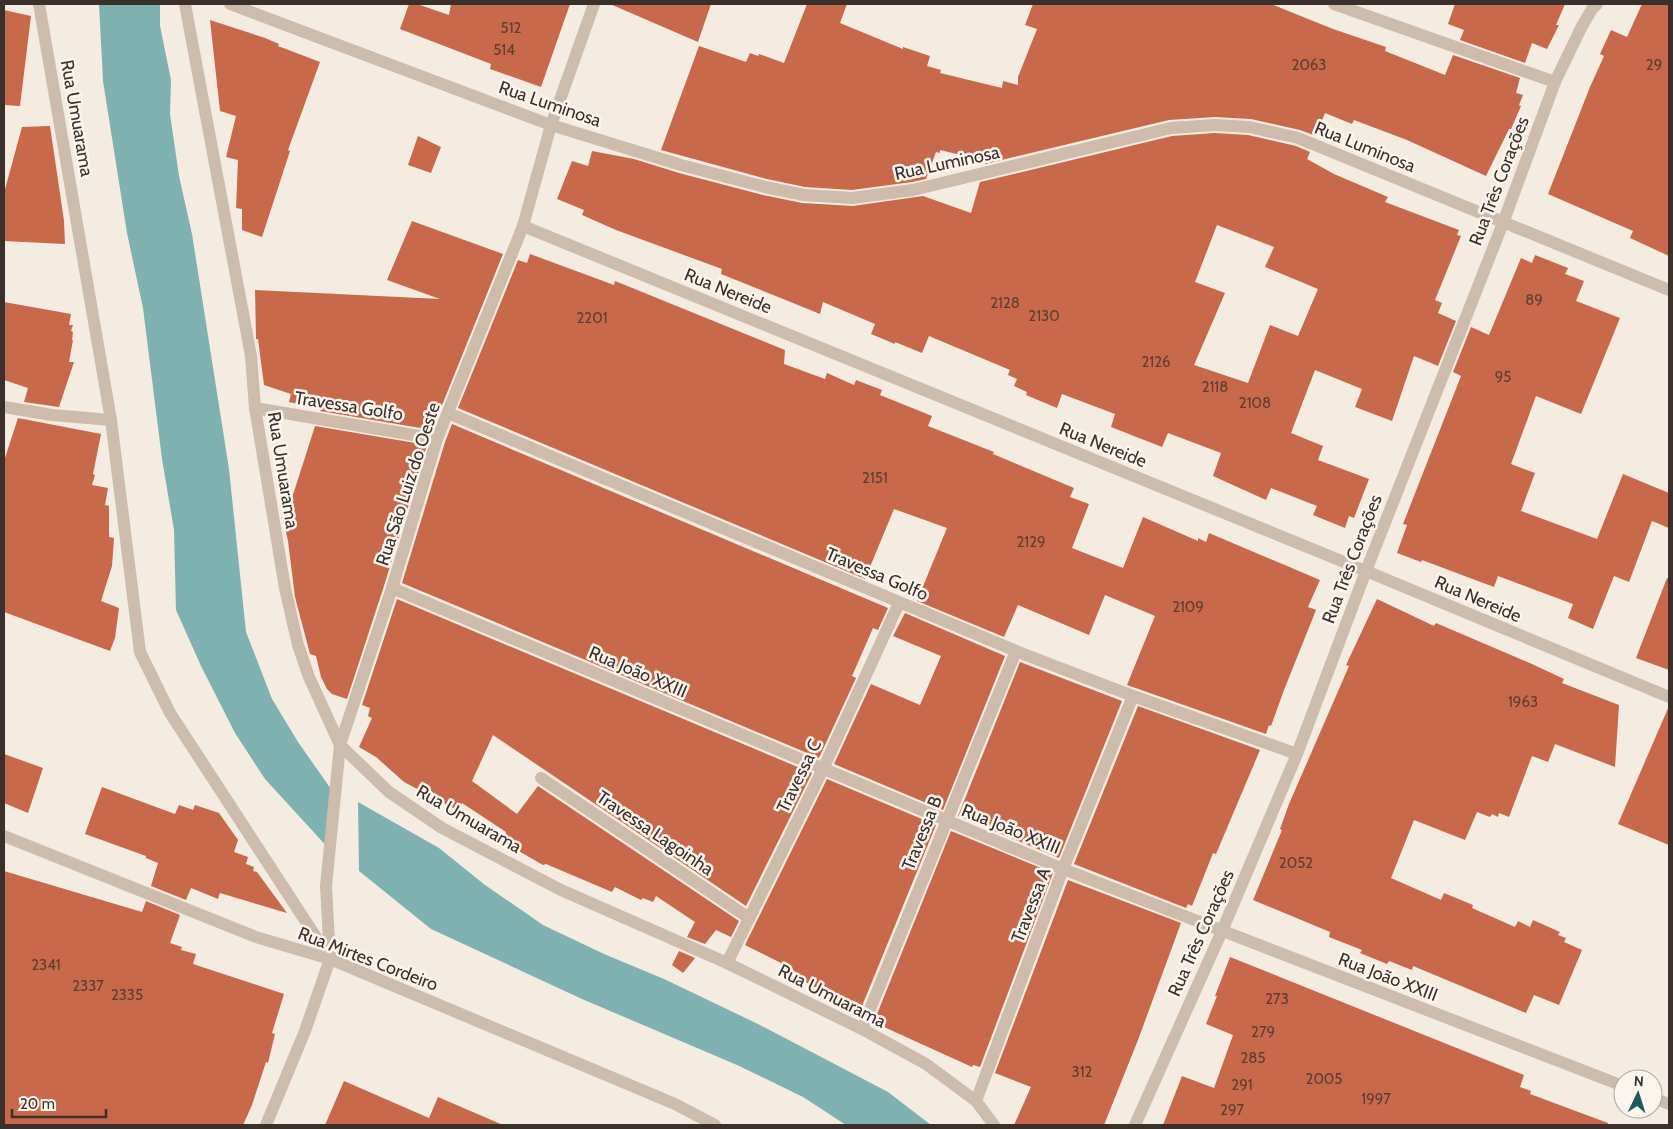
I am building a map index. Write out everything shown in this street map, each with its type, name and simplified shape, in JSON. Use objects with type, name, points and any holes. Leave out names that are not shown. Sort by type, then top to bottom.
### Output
[{"type":"street","name":"Rua Umuarama","points":[[39,4],[111,420],[140,652],[170,712],[330,959]]},
{"type":"street","name":"Rua Umuarama","points":[[185,4],[251,356],[255,408],[285,588],[298,645],[309,678],[340,745],[389,792],[442,828],[561,890],[727,963],[862,1029],[926,1064],[976,1101],[994,1125]]},
{"type":"street","name":"Rua Luminosa","points":[[230,4],[551,125],[681,165],[804,195],[852,198],[913,190],[1171,128],[1215,125],[1249,127],[1298,138],[1669,290]]},
{"type":"street","name":"Rua São Luiz do Oeste","points":[[330,959],[326,886],[340,745],[392,588],[437,439],[523,226],[551,125],[594,4]]},
{"type":"street","points":[[1334,4],[1555,82]]},
{"type":"street","name":"Rua Três Corações","points":[[1135,1125],[1222,931],[1297,754],[1555,82],[1580,28],[1597,4]]},
{"type":"street","name":"Rua Nereide","points":[[523,226],[1669,697]]},
{"type":"street","name":"Travessa Golfo","points":[[255,408],[437,439]]},
{"type":"street","points":[[4,409],[111,420]]},
{"type":"street","name":"Travessa Golfo","points":[[448,413],[1016,651],[1133,696],[1297,754]]},
{"type":"street","name":"Rua João XXIII","points":[[392,588],[1063,869],[1613,1082]]},
{"type":"street","name":"Travessa C","points":[[727,963],[823,769],[899,603]]},
{"type":"street","name":"Travessa B","points":[[862,1029],[1016,651]]},
{"type":"street","name":"Travessa A","points":[[976,1101],[1063,869],[1133,696]]},
{"type":"street","name":"Travessa Lagoinha","points":[[541,778],[749,918]]},
{"type":"street","name":"Rua Mirtes Cordeiro","points":[[4,836],[256,937],[330,959],[675,1104],[715,1125]]},
{"type":"street","points":[[266,1125],[306,1032],[330,959]]},
{"type":"water","points":[[99,4],[160,4],[160,26],[171,80],[170,114],[179,176],[192,234],[229,469],[246,632],[272,699],[298,742],[331,789],[331,851],[265,779],[235,733],[201,666],[176,610],[174,530],[162,459],[143,308],[127,233],[103,81]]},
{"type":"water","points":[[358,802],[439,848],[485,885],[543,925],[604,954],[664,979],[758,1024],[888,1092],[931,1125],[846,1125],[803,1097],[737,1065],[582,999],[431,929],[359,871]]},
{"type":"building","points":[[409,4],[417,4],[449,15],[451,4],[570,4],[541,87],[490,69],[491,64],[400,29]]},
{"type":"building","points":[[610,4],[711,4],[698,42]]},
{"type":"building","points":[[807,4],[847,4],[840,23],[903,49],[903,47],[930,56],[927,66],[941,70],[940,73],[1002,88],[1003,81],[1018,85],[1018,77],[1037,29],[1025,25],[1033,4],[1271,4],[1333,29],[1386,47],[1385,51],[1445,75],[1453,55],[1520,78],[1516,93],[1523,95],[1519,105],[1521,106],[1511,129],[1509,129],[1486,176],[1407,140],[1354,120],[1352,124],[1325,113],[1316,136],[1300,130],[1251,119],[1215,117],[1169,120],[985,164],[986,161],[940,150],[940,153],[936,152],[926,179],[852,190],[805,187],[767,179],[661,150],[699,46],[746,62],[750,53],[758,56],[759,54],[784,63]]},
{"type":"building","points":[[1455,4],[1565,4],[1556,25],[1559,25],[1547,49],[1532,43],[1525,63],[1460,40],[1464,30],[1448,24]]},
{"type":"building","points":[[1642,4],[1669,4],[1669,256],[1630,238],[1633,231],[1548,194],[1604,56],[1600,54],[1611,30],[1627,37]]},
{"type":"building","points":[[4,10],[31,16],[20,106],[4,105]]},
{"type":"building","points":[[210,20],[265,38],[279,44],[278,46],[320,62],[288,150],[290,151],[262,237],[242,230],[242,209],[236,208],[238,160],[226,157],[236,116],[220,111]]},
{"type":"building","points":[[50,126],[64,221],[65,244],[4,241],[4,193],[22,127]]},
{"type":"building","points":[[1215,133],[1248,135],[1296,146],[1310,152],[1307,159],[1334,174],[1388,197],[1385,202],[1459,230],[1457,235],[1461,236],[1435,300],[1442,303],[1438,313],[1456,321],[1438,366],[1414,356],[1392,421],[1355,407],[1362,389],[1315,370],[1291,433],[1323,446],[1318,460],[1369,479],[1354,518],[1349,516],[1345,528],[1313,515],[1317,506],[1271,488],[1266,500],[1213,476],[1221,453],[1168,433],[1162,447],[1111,427],[1115,414],[1062,394],[1057,408],[1026,395],[1027,392],[1014,386],[1017,379],[1008,375],[1010,370],[929,336],[922,353],[895,342],[895,344],[871,334],[875,324],[823,302],[820,314],[721,274],[722,269],[616,230],[582,215],[584,210],[557,199],[572,161],[588,166],[592,151],[634,159],[763,195],[802,203],[853,206],[923,196],[971,213],[980,182],[1172,136]],"holes":[[[1217,225],[1274,247],[1265,267],[1318,289],[1298,336],[1270,325],[1248,383],[1194,365],[1225,293],[1195,282]]]},
{"type":"building","points":[[418,136],[441,147],[431,173],[408,165]]},
{"type":"building","points":[[412,221],[503,254],[432,430],[320,411],[321,409],[289,402],[291,394],[264,385],[258,339],[256,339],[255,290],[440,299],[387,280]]},
{"type":"building","points":[[530,254],[614,285],[615,281],[785,350],[784,364],[825,379],[827,373],[854,385],[856,380],[882,390],[880,395],[932,416],[928,426],[994,452],[993,454],[1074,488],[1070,497],[1089,504],[1072,548],[1123,568],[1143,517],[1198,541],[1198,538],[1206,542],[1209,533],[1320,580],[1308,607],[1316,610],[1271,726],[1269,725],[1266,734],[1127,685],[1155,616],[1105,595],[1089,635],[1018,605],[1004,637],[917,601],[947,528],[894,509],[865,579],[458,408],[518,260],[527,263]]},
{"type":"building","points":[[1535,255],[1568,268],[1565,274],[1584,281],[1576,301],[1620,318],[1581,414],[1536,396],[1511,464],[1535,473],[1521,511],[1597,539],[1623,474],[1669,493],[1669,528],[1652,521],[1629,582],[1614,576],[1593,629],[1568,618],[1573,604],[1498,576],[1494,587],[1422,560],[1421,562],[1397,553],[1407,525],[1403,524],[1461,376],[1453,372],[1471,327],[1489,335],[1521,258],[1532,263]]},
{"type":"building","points":[[4,302],[71,314],[69,325],[73,325],[71,331],[73,332],[73,340],[69,362],[74,362],[59,407],[24,402],[28,388],[4,380]]},
{"type":"building","points":[[18,418],[101,434],[92,485],[108,488],[105,505],[109,506],[109,537],[114,538],[112,566],[101,601],[119,608],[115,638],[110,651],[4,612],[4,461]]},
{"type":"building","points":[[452,424],[888,608],[878,630],[873,628],[852,676],[856,678],[819,758],[402,583]]},
{"type":"building","points":[[315,426],[427,445],[347,699],[332,694],[327,689],[321,677],[316,656],[310,654],[295,597],[284,523]]},
{"type":"building","points":[[1667,578],[1669,579],[1669,670],[1636,658]]},
{"type":"building","points":[[397,599],[812,773],[746,906],[493,735],[472,781],[517,814],[538,786],[739,921],[731,937],[716,930],[705,944],[687,937],[695,922],[656,896],[653,902],[643,898],[641,900],[615,887],[612,892],[546,864],[543,865],[503,840],[506,832],[462,803],[459,811],[404,782],[376,757],[359,747],[372,718],[368,716],[370,708],[362,705]]},
{"type":"building","points":[[1377,599],[1434,626],[1436,623],[1532,664],[1564,679],[1562,683],[1619,705],[1615,767],[1555,744],[1548,762],[1532,756],[1509,817],[1499,813],[1498,817],[1492,814],[1490,817],[1477,812],[1465,840],[1414,820],[1391,878],[1441,900],[1444,893],[1473,905],[1472,908],[1515,927],[1518,921],[1530,927],[1533,920],[1560,932],[1558,935],[1566,938],[1564,942],[1582,950],[1559,1005],[1534,995],[1526,1013],[1413,966],[1412,970],[1389,961],[1387,964],[1360,953],[1362,950],[1329,937],[1330,932],[1253,900],[1282,830],[1280,829],[1289,804],[1349,666],[1346,665]]},
{"type":"building","points":[[905,613],[1005,656],[943,810],[834,764],[871,684],[920,705],[941,656],[893,636]]},
{"type":"building","points":[[1020,662],[1122,701],[1059,858],[958,816]]},
{"type":"building","points":[[1138,706],[1260,750],[1216,854],[1213,853],[1192,906],[1188,904],[1186,908],[1074,864]]},
{"type":"building","points":[[1669,706],[1669,845],[1618,824]]},
{"type":"building","points":[[4,754],[43,768],[28,813],[4,803]]},
{"type":"building","points":[[827,779],[936,825],[860,1011],[790,974],[793,969],[745,945]]},
{"type":"building","points":[[102,787],[175,814],[179,805],[193,810],[195,805],[219,813],[238,840],[234,852],[248,857],[246,864],[254,867],[253,871],[257,872],[287,913],[220,893],[218,899],[191,888],[186,900],[151,886],[158,863],[146,858],[146,856],[85,834]]},
{"type":"building","points":[[951,831],[1053,873],[980,1067],[973,1065],[972,1067],[884,1027],[885,1025],[875,1019]]},
{"type":"building","points":[[4,871],[142,912],[146,901],[180,915],[170,943],[182,947],[181,950],[196,954],[193,964],[284,994],[272,1033],[275,1034],[268,1063],[266,1062],[252,1105],[243,1125],[4,1125]]},
{"type":"building","points":[[1068,880],[1181,923],[1104,1125],[1014,1125],[1031,1087],[995,1073]]},
{"type":"building","points":[[679,951],[695,958],[683,973],[672,965]]},
{"type":"building","points":[[1230,957],[1524,1075],[1520,1087],[1531,1091],[1530,1094],[1608,1123],[1608,1125],[1163,1125],[1182,1076],[1214,1088],[1233,1035],[1206,1024]]},
{"type":"building","points":[[344,1081],[429,1118],[438,1097],[503,1125],[325,1125]]}]
